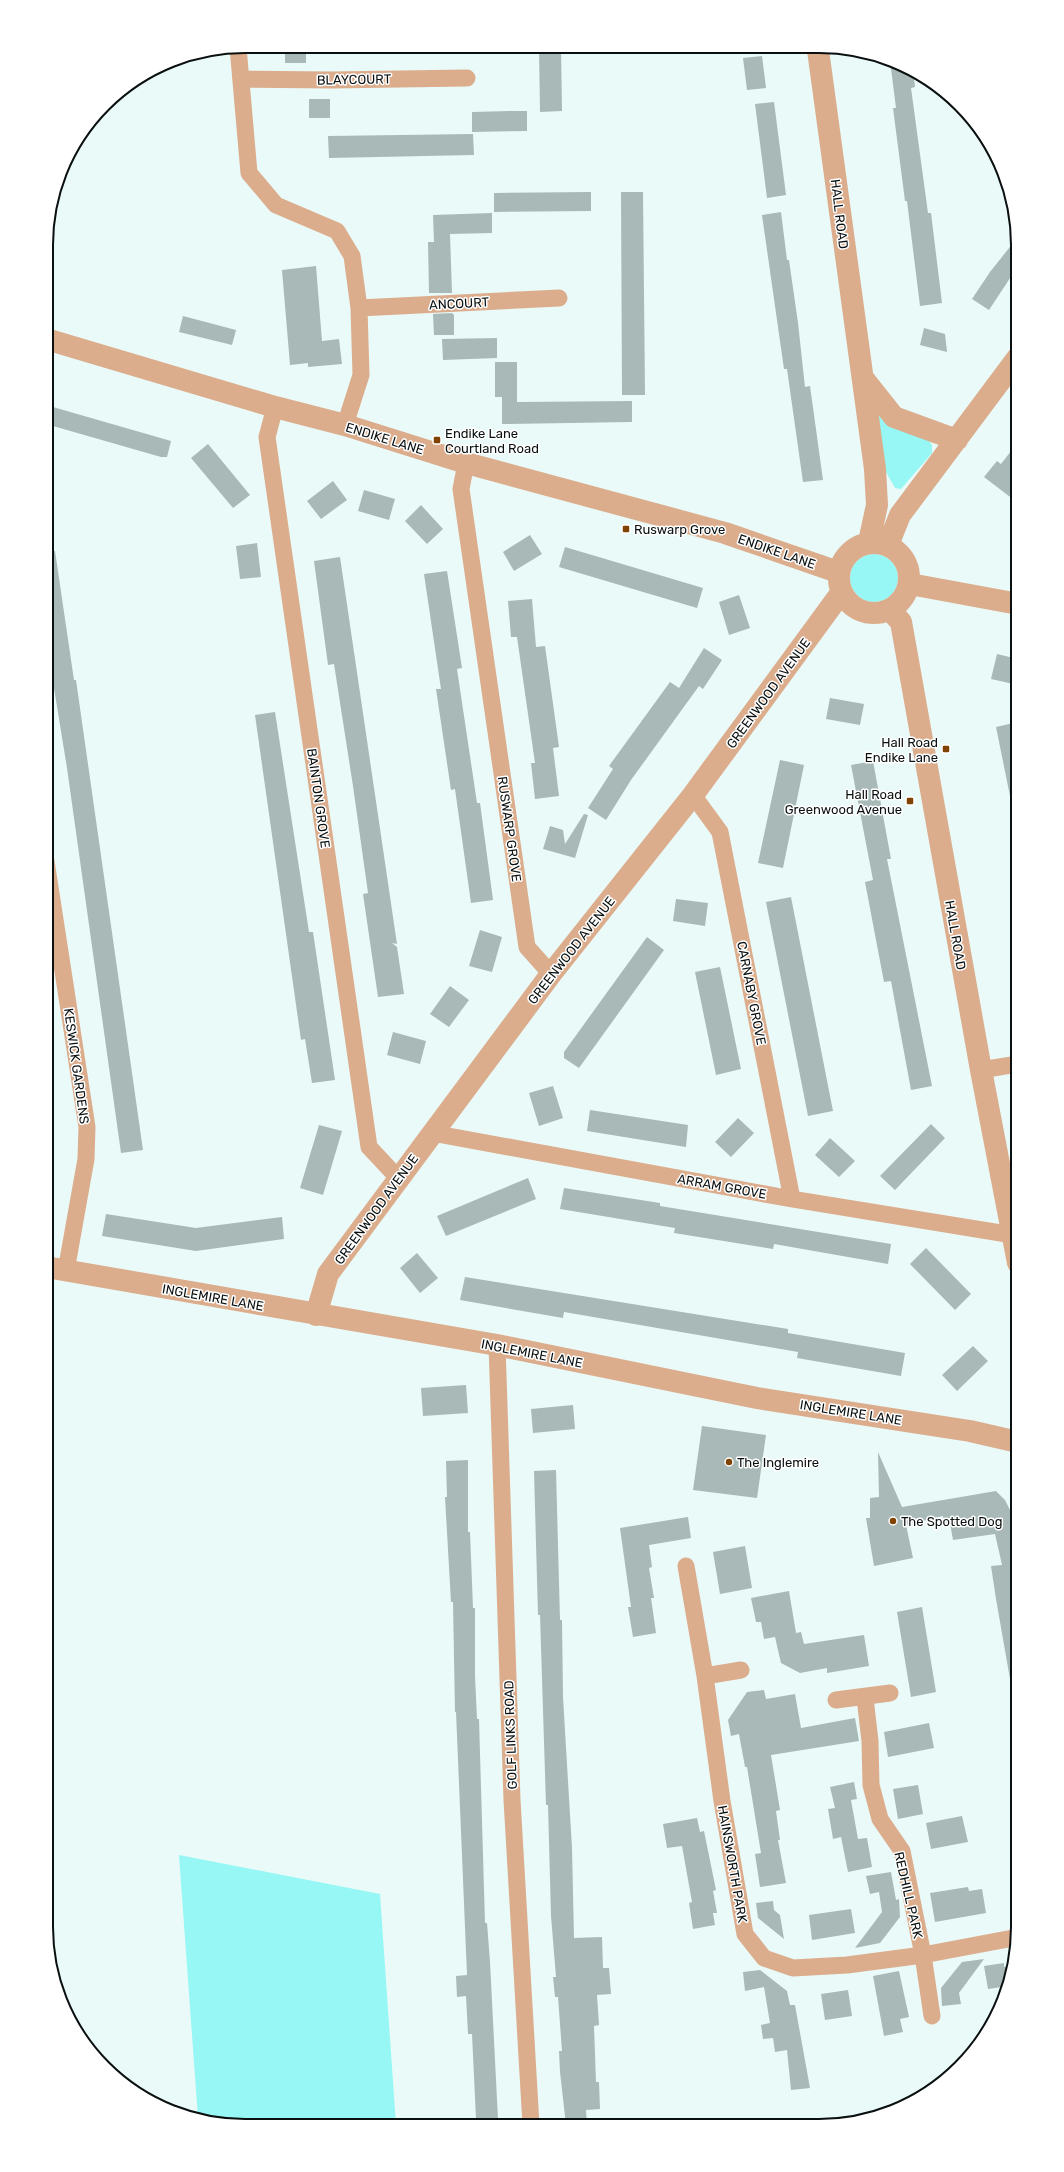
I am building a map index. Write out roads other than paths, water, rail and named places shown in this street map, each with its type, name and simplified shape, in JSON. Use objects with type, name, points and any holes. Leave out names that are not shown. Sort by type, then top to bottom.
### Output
[{"type":"street","points":[[239,53],[249,173],[276,205],[336,231],[352,256],[359,308],[361,375],[345,425]]},
{"type":"street","name":"HALL ROAD","points":[[818,53],[857,348],[863,378],[877,505],[879,543]]},
{"type":"street","name":"BLAYCOURT","points":[[241,79],[331,80],[467,78]]},
{"type":"street","name":"ANCOURT","points":[[359,308],[559,298]]},
{"type":"street","name":"ENDIKE LANE","points":[[53,341],[275,408],[345,425],[466,462],[725,533],[838,572]]},
{"type":"street","points":[[879,543],[1011,367]]},
{"type":"street","name":"HALL ROAD","points":[[863,378],[894,417],[957,440]]},
{"type":"street","name":"BAINTON GROVE","points":[[275,408],[267,437],[369,1147],[398,1178]]},
{"type":"street","name":"RUSWARP GROVE","points":[[466,462],[461,489],[527,947],[551,974]]},
{"type":"street","points":[[879,543],[901,554],[909,568],[910,584],[906,595],[899,604],[890,610],[872,614],[855,608],[841,593],[838,572],[844,558],[855,547],[879,543]]},
{"type":"street","points":[[910,584],[1011,603]]},
{"type":"street","name":"GREENWOOD AVENUE","points":[[316,1315],[328,1274],[551,974],[693,795],[841,593]]},
{"type":"street","name":"HALL ROAD","points":[[890,610],[901,622],[980,1070],[1011,1225]]},
{"type":"street","name":"CARNABY GROVE","points":[[693,795],[720,832],[792,1199]]},
{"type":"street","name":"KESWICK GARDENS","points":[[53,906],[87,1127],[86,1159],[56,1269]]},
{"type":"street","points":[[980,1070],[1011,1065]]},
{"type":"street","name":"ARRAM GROVE","points":[[432,1133],[792,1199],[1011,1235]]},
{"type":"street","name":"INGLEMIRE LANE","points":[[56,1269],[497,1345],[757,1398],[970,1431],[1011,1440]]},
{"type":"street","name":"GOLF LINKS ROAD","points":[[497,1345],[512,1800],[530,2119]]},
{"type":"street","name":"HAINSWORTH PARK","points":[[686,1566],[705,1676],[722,1801],[745,1934],[764,1958],[793,1968],[847,1965],[923,1955],[1011,1938]]},
{"type":"street","points":[[705,1676],[741,1670]]},
{"type":"street","points":[[836,1700],[865,1698],[890,1693]]},
{"type":"street","name":"REDHILL PARK","points":[[865,1698],[870,1741],[871,1785],[880,1819],[902,1851],[923,1955],[932,2016]]},
{"type":"place","name":"Endike Lane Courtland Road","points":[[437,440]]},
{"type":"place","name":"Ruswarp Grove","points":[[626,529]]},
{"type":"place","name":"Hall Road Endike Lane","points":[[946,749]]},
{"type":"place","name":"Hall Road Greenwood Avenue","points":[[910,801]]},
{"type":"place","name":"The Inglemire","points":[[729,1462]]},
{"type":"place","name":"The Spotted Dog","points":[[893,1521]]}]
